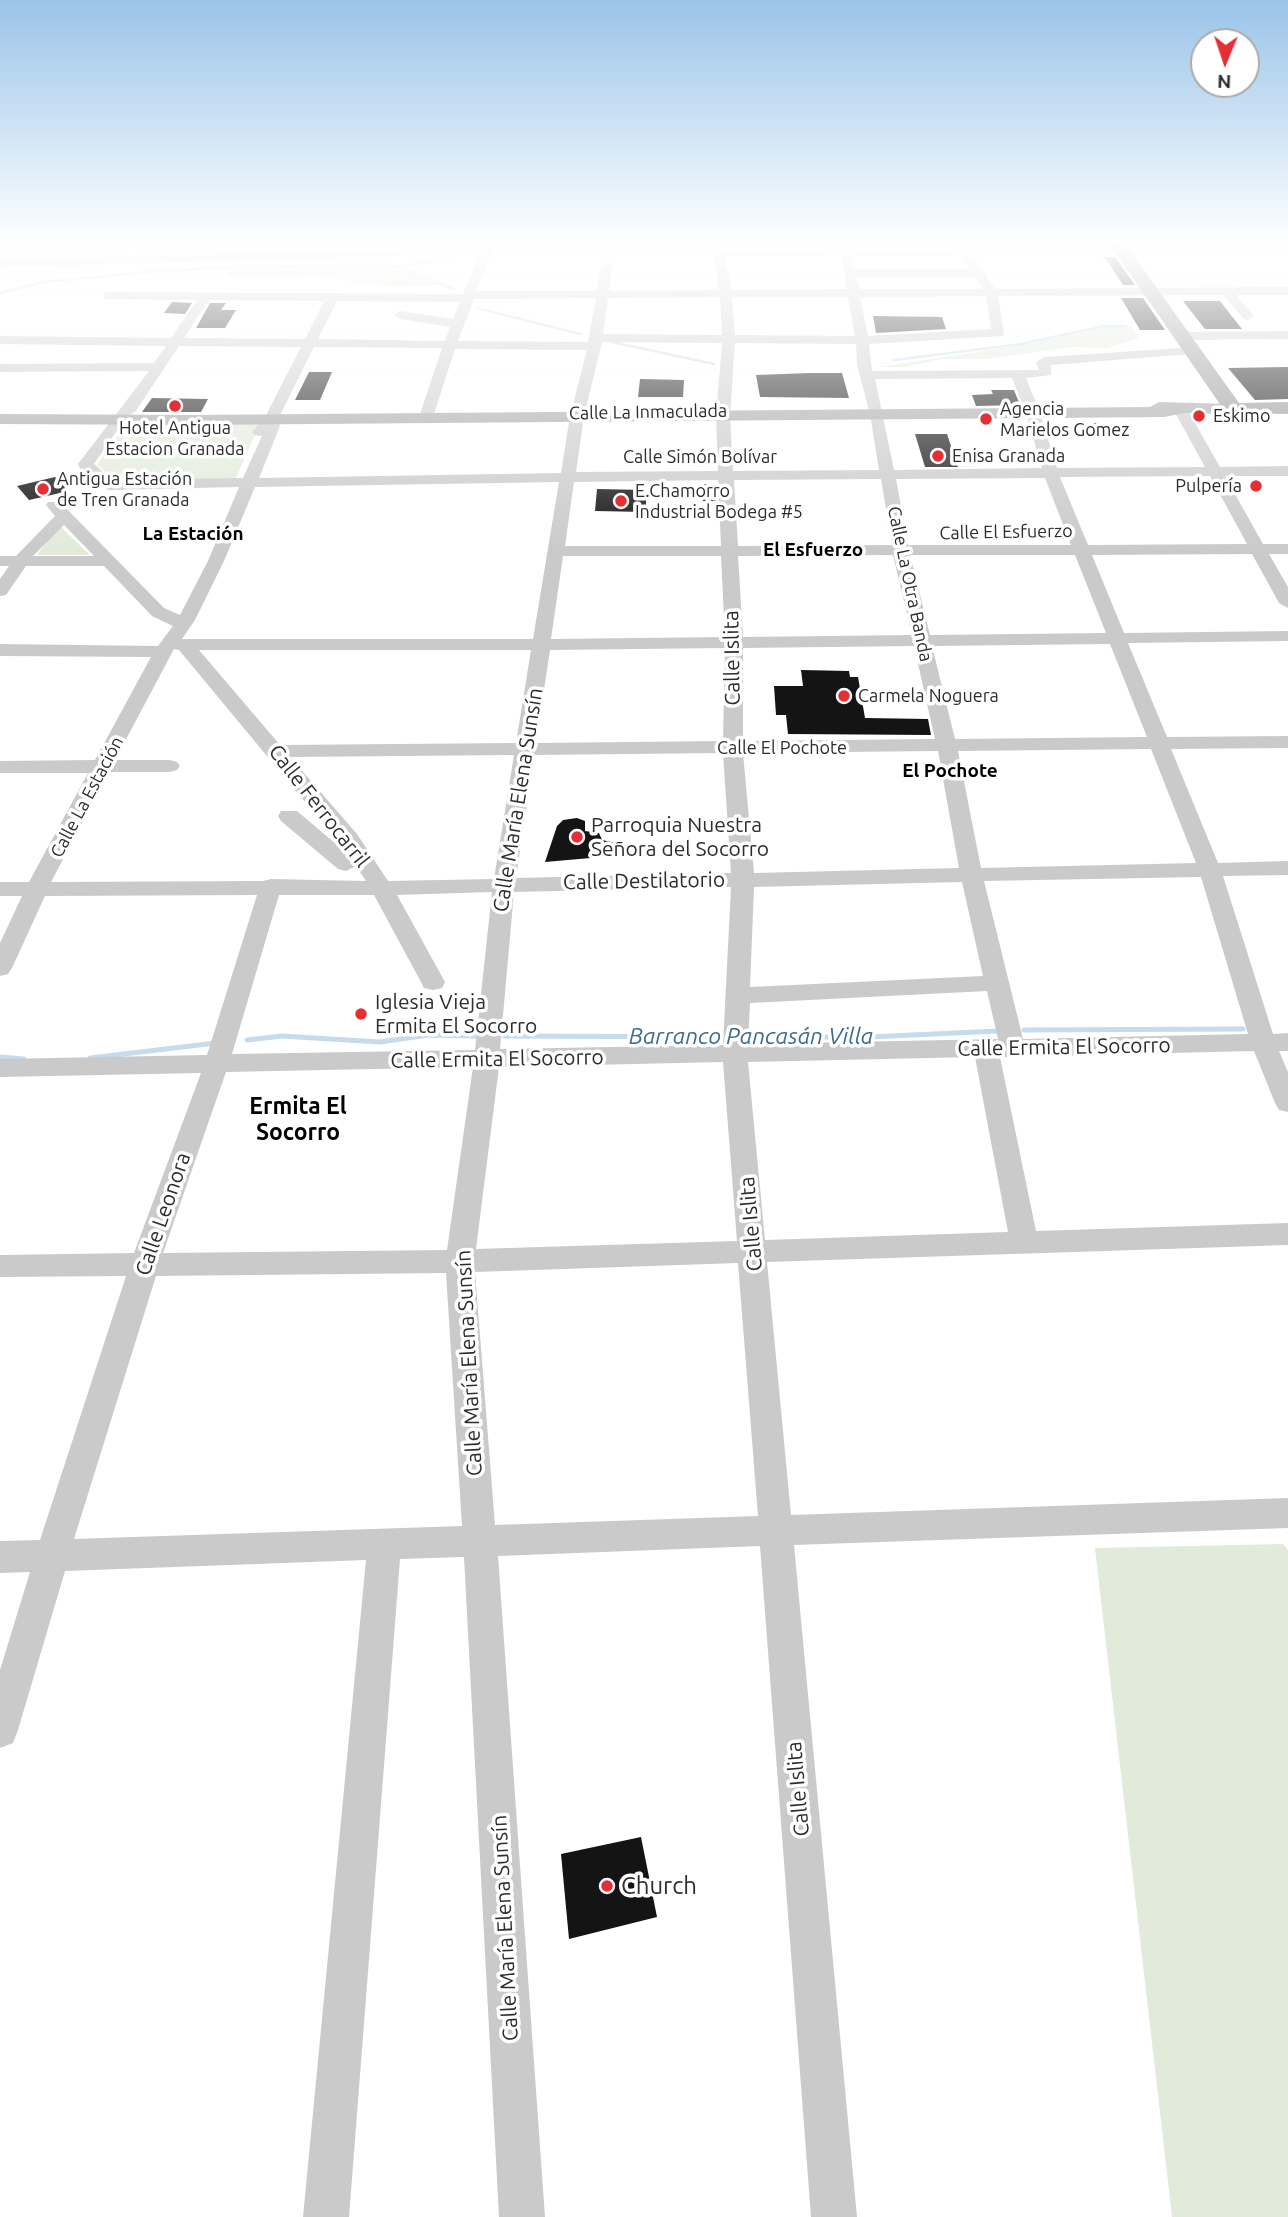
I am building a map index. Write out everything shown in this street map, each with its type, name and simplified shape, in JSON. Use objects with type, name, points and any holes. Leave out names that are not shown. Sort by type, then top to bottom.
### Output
[{"type":"highway","points":[[1193,345],[1239,409],[1288,408]]},
{"type":"main road","name":"Calle La Inmaculada","points":[[0,419],[766,412],[1164,412],[1180,409],[1239,409]]},
{"type":"street","points":[[119,416],[131,409],[136,391],[168,345]]},
{"type":"street","name":"Calle La Estación","points":[[0,968],[37,888],[176,635],[242,482],[273,426],[271,418],[305,345]]},
{"type":"street","points":[[427,415],[450,345]]},
{"type":"street","name":"Calle María Elena Sunsín","points":[[522,2217],[490,1683],[460,1261],[488,1059],[488,1021],[504,883],[578,414],[594,345]]},
{"type":"street","name":"Calle Islita","points":[[729,345],[723,413],[734,642],[733,749],[743,879],[735,1042],[834,2217]]},
{"type":"street","name":"Calle La Otra Banda","points":[[863,345],[901,552],[947,747],[971,874],[1013,1048]]},
{"type":"street","points":[[865,365],[1017,374],[1045,373],[1045,361],[1196,350],[1224,345]]},
{"type":"street","points":[[0,368],[152,367]]},
{"type":"street","points":[[1017,374],[1032,411],[1051,474],[1276,1042],[1288,1103]]},
{"type":"street","points":[[1180,409],[1288,603]]},
{"type":"street","name":"Calle Simón Bolívar","points":[[119,416],[85,466],[113,486],[568,477],[1288,471]]},
{"type":"street","name":"Calle Ferrocarril","points":[[20,562],[60,510],[106,561],[158,612],[349,839],[382,888],[433,982]]},
{"type":"street","name":"Calle El Esfuerzo","points":[[557,551],[1288,549]]},
{"type":"street","points":[[0,561],[106,561]]},
{"type":"street","points":[[0,591],[20,562]]},
{"type":"street","points":[[0,650],[176,635],[542,645],[1288,636]]},
{"type":"street","name":"Calle El Pochote","points":[[276,751],[1288,742]]},
{"type":"street","points":[[0,767],[170,766]]},
{"type":"street","points":[[289,816],[346,864]]},
{"type":"street","points":[[343,887],[349,839]]},
{"type":"street","name":"Calle Destilatorio","points":[[0,889],[271,886],[382,888],[504,883],[1288,868]]},
{"type":"street","name":"Calle Leonora","points":[[0,1730],[145,1263],[217,1063],[271,886]]},
{"type":"street","points":[[737,996],[997,983]]},
{"type":"street","name":"Calle Ermita El Socorro","points":[[0,1068],[488,1059],[735,1042],[986,1049],[1276,1042]]},
{"type":"street","points":[[986,1049],[1024,1242]]},
{"type":"street","points":[[0,1266],[460,1261],[1288,1234]]},
{"type":"street","points":[[0,1557],[54,1550],[384,1545],[1288,1513]]},
{"type":"street","points":[[326,2217],[384,1545]]},
{"type":"green space","points":[[1019,345],[1115,345],[1107,348],[1072,347],[987,359],[942,359],[904,367],[879,367]]},
{"type":"green space","points":[[261,421],[235,480],[119,483],[97,465],[126,423]]},
{"type":"green space","points":[[59,525],[90,555],[37,555]]},
{"type":"green space","points":[[1283,1544],[1288,1550],[1288,2217],[1172,2217],[1095,1548]]},
{"type":"building","points":[[1288,367],[1288,399],[1255,400],[1228,368]]},
{"type":"building","points":[[309,372],[332,372],[320,400],[295,400]]},
{"type":"building","points":[[842,373],[849,398],[760,397],[756,375]]},
{"type":"building","points":[[640,379],[684,380],[683,397],[638,397]]},
{"type":"building","points":[[991,390],[1014,390],[1020,405],[976,406],[972,395],[993,394]]},
{"type":"building","name":"Hotel Antigua Estacion Granada","points":[[152,398],[208,399],[201,412],[142,412]]},
{"type":"building","points":[[1079,423],[1097,423],[1105,438],[1087,438]]},
{"type":"building","name":"Enisa Granada","points":[[915,434],[947,434],[958,467],[925,467]]},
{"type":"building","name":"Antigua Estación de Tren Granada","points":[[55,477],[69,491],[29,500],[17,486]]},
{"type":"building","points":[[704,484],[716,485],[716,501],[703,501]]},
{"type":"building","name":"E.Chamorro Industrial Bodega #5","points":[[597,489],[646,490],[646,512],[595,511]]},
{"type":"building","points":[[801,670],[849,671],[850,677],[858,677],[865,718],[928,719],[931,735],[788,734],[786,715],[776,715],[774,686],[803,686]]},
{"type":"building","name":"Parroquia Nuestra Señora del Socorro","points":[[577,818],[585,821],[585,831],[599,833],[602,840],[629,846],[602,857],[545,862],[557,826],[563,820]]},
{"type":"building","name":"Church","points":[[641,1837],[657,1917],[569,1939],[561,1854]]},
{"type":"waterway","points":[[628,345],[714,364]]},
{"type":"waterway","points":[[894,360],[1009,345]]},
{"type":"waterway","name":"Barranco Pancasán Villa","points":[[1024,1030],[1243,1029]]},
{"type":"waterway","name":"Barranco Pancasán Villa","points":[[743,1037],[869,1037],[998,1031]]},
{"type":"waterway","name":"Barranco Pancasán Villa","points":[[247,1040],[282,1036],[380,1042],[428,1035],[477,1036]]},
{"type":"waterway","name":"Barranco Pancasán Villa","points":[[504,1036],[729,1037]]},
{"type":"waterway","name":"Barranco Pancasán Villa","points":[[90,1058],[216,1043]]},
{"type":"waterway","name":"Barranco Pancasán Villa","points":[[0,1057],[24,1059]]},
{"type":"place","name":"Hotel Antigua Estacion Granada","points":[[175,406]]},
{"type":"place","name":"Eskimo","points":[[1199,416]]},
{"type":"place","name":"Agencia Marielos Gomez","points":[[986,419]]},
{"type":"place","name":"Enisa Granada","points":[[938,456]]},
{"type":"place","name":"Pulpería","points":[[1256,486]]},
{"type":"place","name":"Antigua Estación de Tren Granada","points":[[43,489]]},
{"type":"place","name":"E.Chamorro Industrial Bodega #5","points":[[621,501]]},
{"type":"place","name":"Carmela Noguera","points":[[844,696]]},
{"type":"place","name":"Parroquia Nuestra Señora del Socorro","points":[[577,837]]},
{"type":"place","name":"Iglesia Vieja Ermita El Socorro","points":[[361,1014]]},
{"type":"place","name":"Church","points":[[607,1886]]},
{"type":"district","name":"La Estación","points":[[193,534]]},
{"type":"district","name":"El Esfuerzo","points":[[813,550]]},
{"type":"district","name":"El Pochote","points":[[950,771]]},
{"type":"district","name":"Ermita El Socorro","points":[[298,1119]]}]
